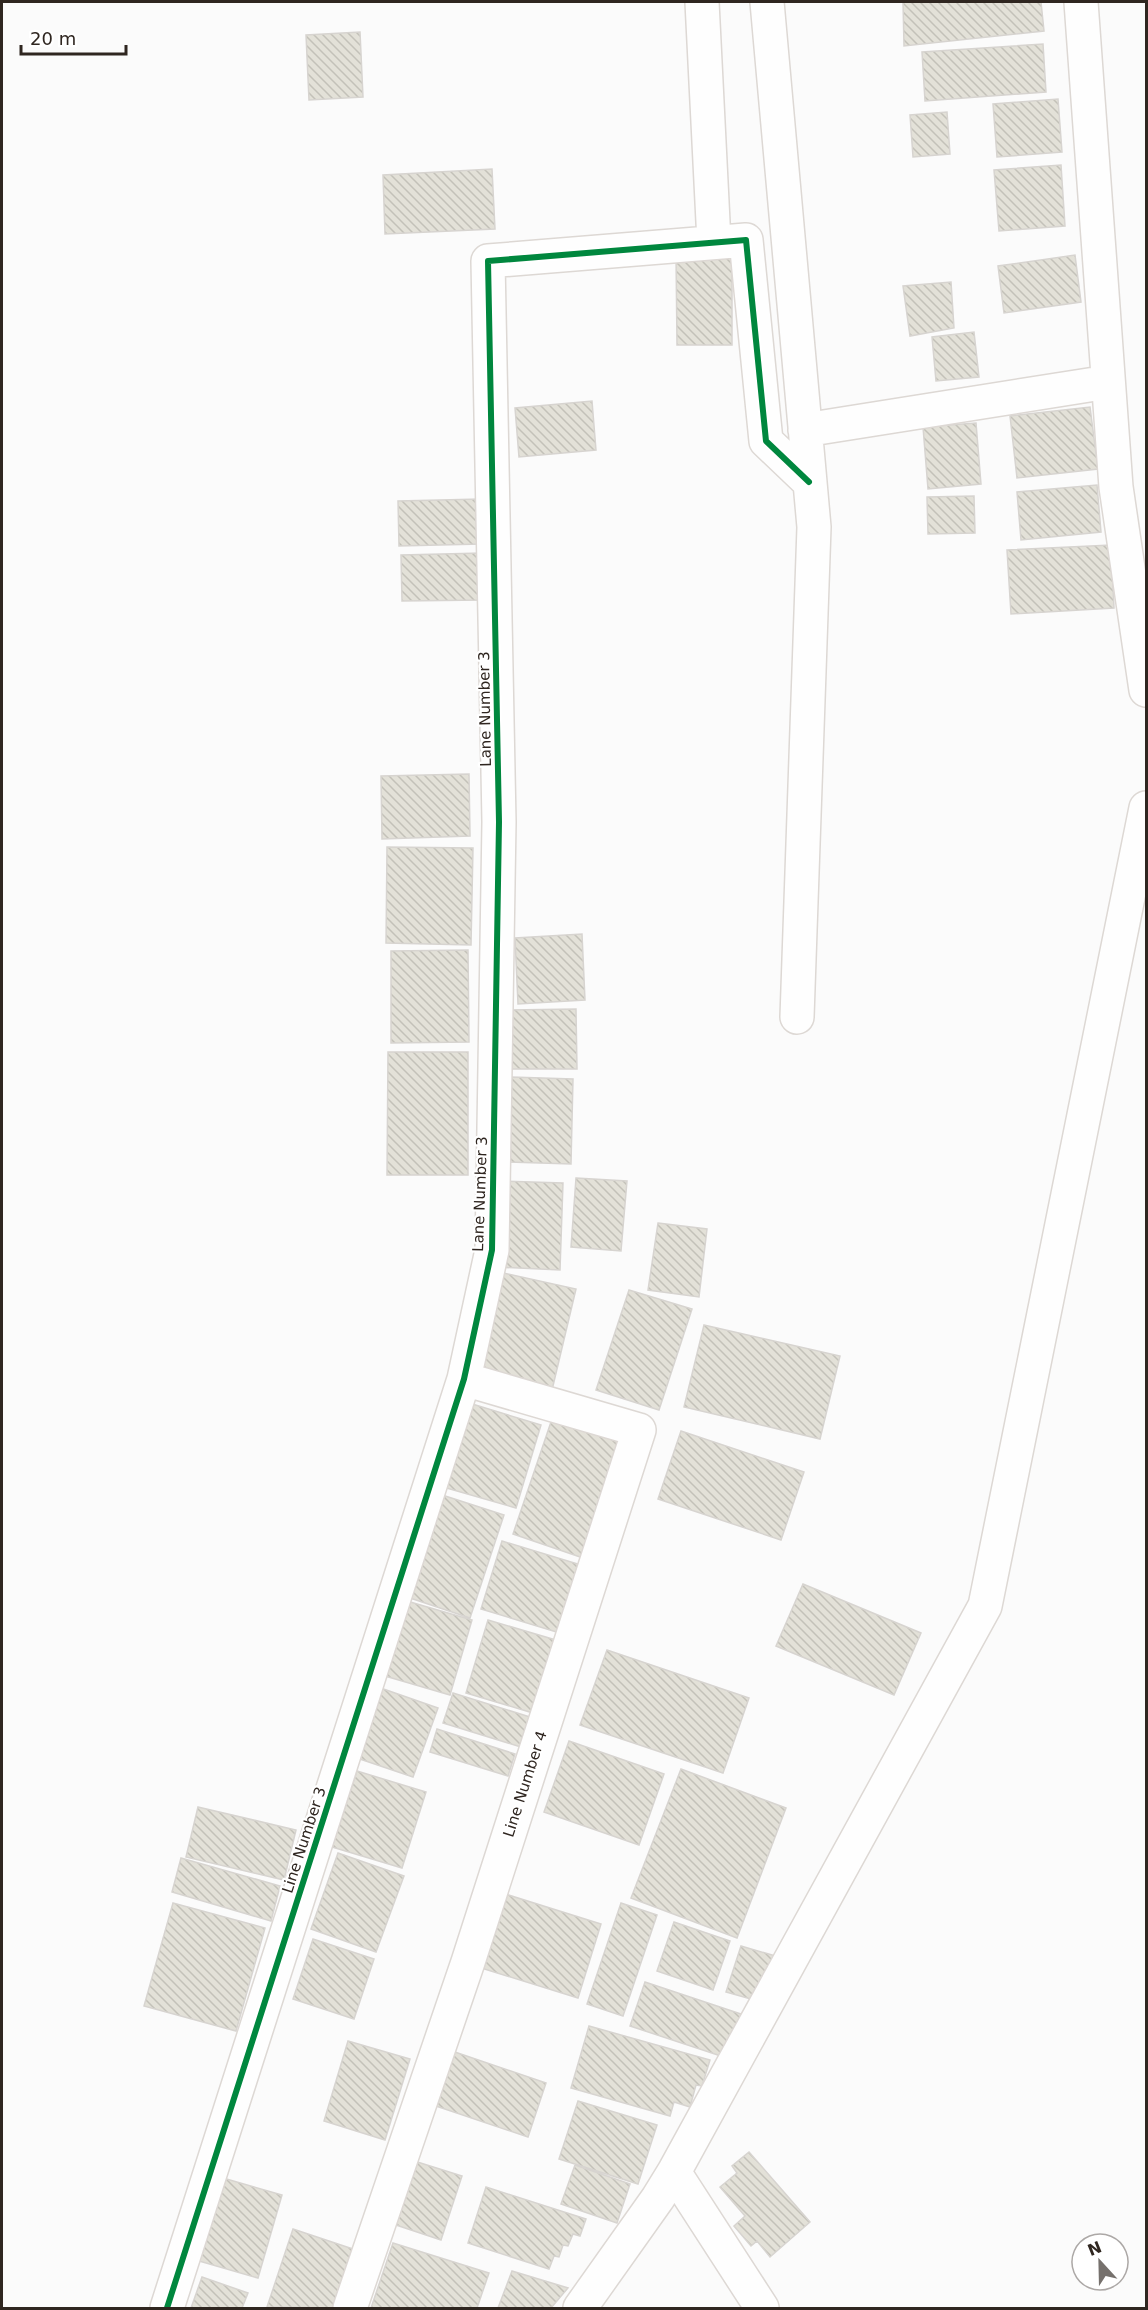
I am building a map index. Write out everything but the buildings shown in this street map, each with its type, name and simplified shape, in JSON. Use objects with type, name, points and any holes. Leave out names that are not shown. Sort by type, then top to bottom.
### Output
[{"type":"street","points":[[702,2],[714,242],[746,240],[766,441],[809,482]]},
{"type":"street","points":[[767,2],[814,527],[797,1017]]},
{"type":"street","points":[[1082,2],[1116,487],[1146,690]]},
{"type":"street","name":"Lane Number 3","points":[[464,1380],[492,1250],[499,822],[488,261],[714,242]]},
{"type":"street","points":[[805,430],[1108,382]]},
{"type":"street","points":[[580,2308],[674,2172],[985,1606],[1146,808]]},
{"type":"street","name":"Line Number 3","points":[[166,2308],[464,1380]]},
{"type":"street","name":"Line Number 4","points":[[350,2308],[471,1951],[639,1430],[464,1380]]},
{"type":"street","points":[[674,2172],[762,2308]]},
{"type":"cycle path","points":[[167,2308],[464,1379],[492,1250],[499,822],[488,261],[746,240],[766,441],[809,482]]}]
